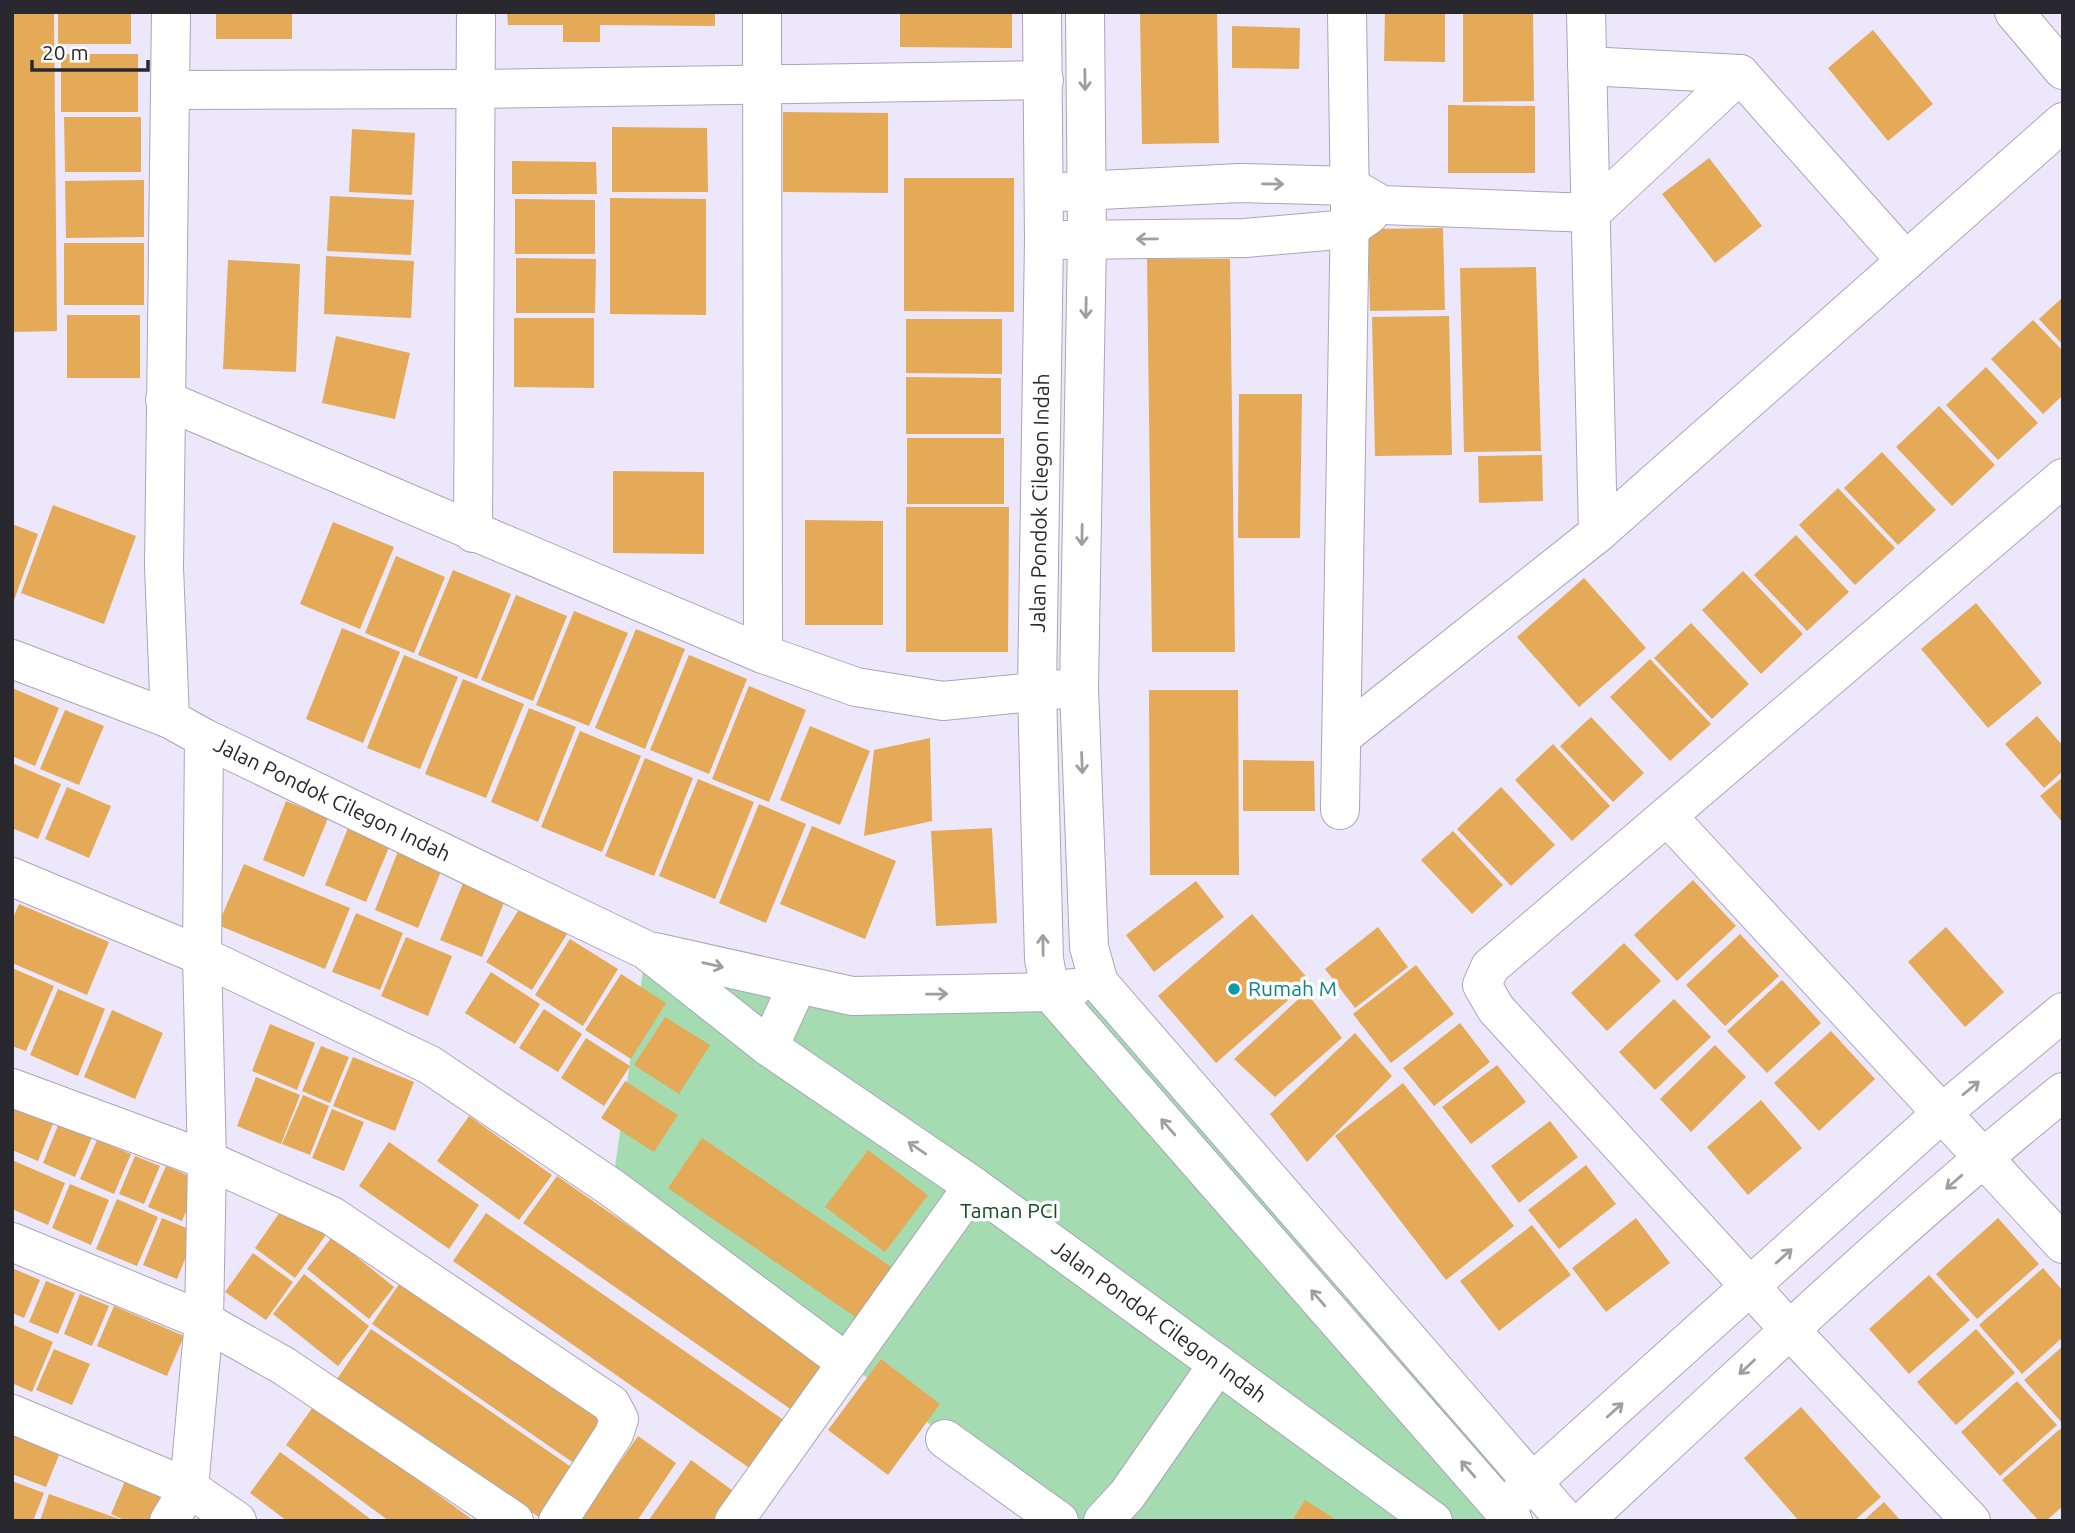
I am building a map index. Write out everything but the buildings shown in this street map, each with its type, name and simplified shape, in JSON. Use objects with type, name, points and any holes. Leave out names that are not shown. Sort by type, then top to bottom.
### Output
[{"type":"street","points":[[170,719],[164,567],[171,12]]},
{"type":"street","points":[[473,533],[476,12]]},
{"type":"street","points":[[762,12],[763,654]]},
{"type":"street","name":"Jalan Pondok Cilegon Indah","points":[[1042,12],[1044,240],[1037,691],[1044,959],[1050,992]]},
{"type":"street","name":"Jalan Pondok Cilegon Indah","points":[[1085,12],[1087,240],[1079,688],[1089,947],[1098,983],[1566,1521]]},
{"type":"street","points":[[1340,810],[1344,735],[1349,229],[1347,12]]},
{"type":"street","points":[[1586,12],[1598,533]]},
{"type":"street","points":[[2014,12],[2063,69]]},
{"type":"street","points":[[1587,66],[1740,74],[1906,261]]},
{"type":"street","points":[[1044,192],[1086,193],[1240,183],[1349,186],[1382,205],[1591,212],[1740,74]]},
{"type":"street","points":[[170,90],[477,89],[1044,80]]},
{"type":"street","points":[[1344,735],[1598,533],[2063,122]]},
{"type":"street","points":[[1044,240],[1245,238],[1349,229],[1382,205]]},
{"type":"street","points":[[165,400],[763,654],[856,687],[943,701],[1079,688]]},
{"type":"street","points":[[1971,1521],[1788,1328],[1496,1009],[1482,985],[1490,967],[2063,478]]},
{"type":"street","name":"Jalan Pondok Cilegon Indah","points":[[12,659],[170,719],[204,738],[646,950],[769,1047],[973,1186],[1433,1521]]},
{"type":"street","points":[[169,1521],[189,1489],[204,1321],[207,1160],[202,956],[204,738]]},
{"type":"street","points":[[1668,817],[2063,1244]]},
{"type":"street","points":[[12,877],[202,956],[430,1065],[611,1188],[847,1363]]},
{"type":"street","name":"Jalan Pondok Cilegon Indah","points":[[646,950],[852,996],[1050,992],[1098,983]]},
{"type":"street","points":[[769,1047],[798,984]]},
{"type":"street","points":[[1050,992],[1502,1517],[1533,1483],[1942,1113],[2063,1012]]},
{"type":"street","points":[[12,1088],[207,1160],[332,1216],[611,1404],[619,1419],[617,1427],[558,1521]]},
{"type":"street","points":[[1584,1521],[1788,1328],[1983,1157],[2063,1092]]},
{"type":"street","points":[[734,1521],[973,1186]]},
{"type":"street","points":[[12,1242],[204,1321],[284,1366],[514,1521]]},
{"type":"street","points":[[1103,1521],[1127,1495],[1218,1364]]},
{"type":"street","points":[[12,1413],[189,1489],[237,1521]]},
{"type":"street","points":[[945,1439],[1059,1521]]},
{"type":"green space","name":"Taman PCI","points":[[646,950],[852,996],[1099,983],[1533,1483],[1490,1521],[1060,1521],[612,1188]]},
{"type":"place","name":"Rumah M","points":[[1234,989]]}]
